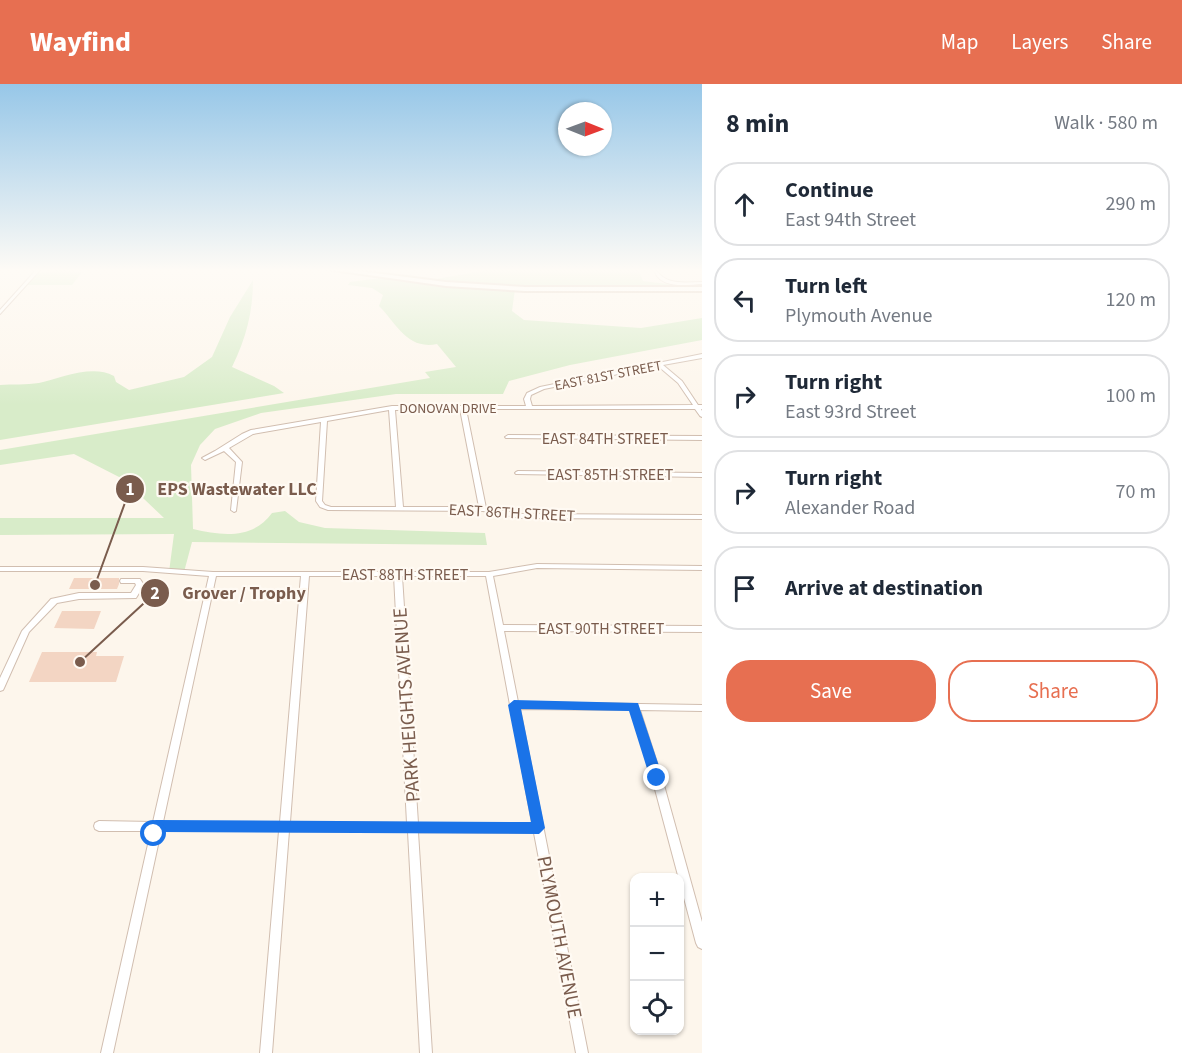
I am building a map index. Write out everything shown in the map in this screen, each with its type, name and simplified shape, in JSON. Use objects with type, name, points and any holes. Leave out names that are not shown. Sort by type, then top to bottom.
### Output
[{"type":"street","name":"EAST 81ST STREET","points":[[529,407],[527,399],[529,394],[542,388],[702,356]]},
{"type":"street","points":[[660,365],[680,382],[699,407],[702,415]]},
{"type":"street","name":"DONOVAN DRIVE","points":[[205,458],[226,449],[242,435],[250,432],[392,408],[699,407]]},
{"type":"street","points":[[392,408],[400,508]]},
{"type":"street","points":[[463,408],[483,509]]},
{"type":"street","name":"EAST 86TH STREET","points":[[324,419],[319,501],[322,506],[330,509],[483,509],[520,516],[702,517]]},
{"type":"street","name":"EAST 84TH STREET","points":[[508,437],[702,438]]},
{"type":"street","points":[[226,449],[239,462],[234,510]]},
{"type":"street","name":"EAST 85TH STREET","points":[[518,473],[702,474]]},
{"type":"street","name":"EAST 88TH STREET","points":[[0,569],[143,569],[213,574],[489,574],[537,566],[702,568]]},
{"type":"street","name":"PARK HEIGHTS AVENUE","points":[[398,573],[426,1053]]},
{"type":"street","points":[[107,1053],[213,574]]},
{"type":"street","points":[[266,1053],[305,574]]},
{"type":"street","name":"PLYMOUTH AVENUE","points":[[489,574],[582,1053]]},
{"type":"street","points":[[0,688],[26,631],[54,601],[79,596],[133,596],[138,592],[140,585],[137,581],[124,581]]},
{"type":"street","name":"EAST 90TH STREET","points":[[499,628],[702,629]]},
{"type":"street","points":[[514,705],[702,708]]},
{"type":"street","points":[[634,707],[657,778],[702,943]]},
{"type":"street","points":[[99,826],[539,828]]},
{"type":"green space","points":[[232,314],[250,314],[232,367],[284,393],[0,440],[0,385],[39,383],[76,373],[96,371],[114,376],[116,382],[129,390],[184,377],[212,357]]},
{"type":"green space","points":[[386,314],[516,314],[524,320],[641,328],[702,318],[702,340],[570,365],[509,381],[503,394],[396,394],[261,413],[215,429],[200,445],[191,465],[193,529],[226,534],[237,533],[256,527],[272,513],[285,511],[299,522],[325,528],[485,533],[487,545],[192,542],[184,572],[169,572],[174,534],[0,535],[0,518],[164,518],[123,479],[74,454],[0,465],[0,450],[430,378],[425,372],[456,367],[437,344],[418,343],[404,334]]},
{"type":"building","points":[[74,578],[119,578],[119,584],[117,589],[69,589]]},
{"type":"building","points":[[62,611],[101,611],[94,629],[54,628]]},
{"type":"building","points":[[42,652],[97,652],[96,656],[124,656],[116,682],[29,682]]},
{"type":"place","name":"EPS Wastewater LLC","points":[[95,585]]},
{"type":"place","name":"Grover / Trophy","points":[[80,662]]},
{"type":"route","points":[[154,834],[156,826],[539,828],[514,705],[634,707],[657,778]]}]
